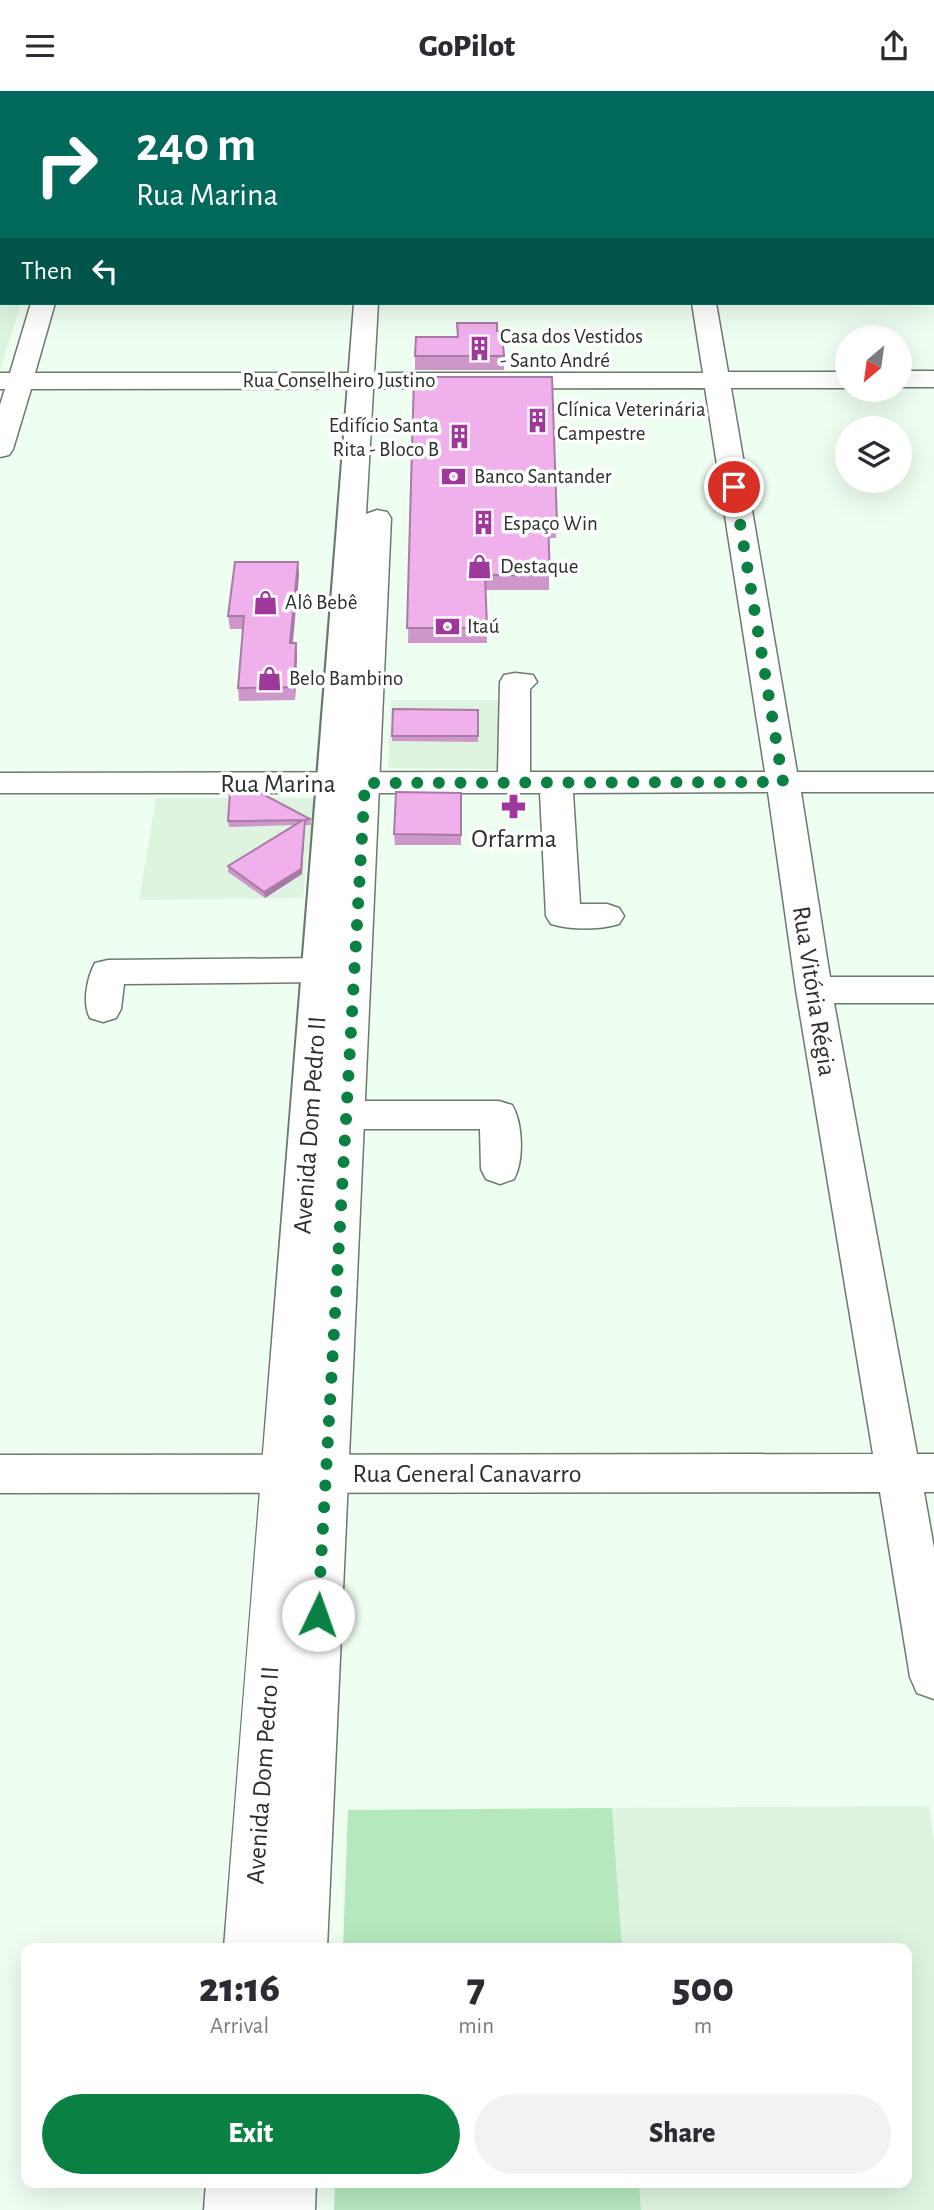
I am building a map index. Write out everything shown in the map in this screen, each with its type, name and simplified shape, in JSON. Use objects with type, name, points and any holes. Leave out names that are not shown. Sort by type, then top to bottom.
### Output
[{"type":"street","points":[[0,449],[10,381],[42,305]]},
{"type":"street","name":"Avenida Dom Pedro II","points":[[251,1943],[347,1115],[350,783],[372,380],[366,305]]},
{"type":"street","name":"Avenida Dom Pedro II","points":[[372,380],[389,305]]},
{"type":"street","name":"Rua Vitória Régia","points":[[704,305],[783,782],[814,989],[917,1473],[934,1677]]},
{"type":"street","points":[[912,380],[934,379]]},
{"type":"street","name":"Rua Conselheiro Justino","points":[[10,381],[835,380]]},
{"type":"street","points":[[514,783],[515,683],[522,682]]},
{"type":"street","points":[[556,782],[563,916],[607,916]]},
{"type":"street","name":"Rua Marina","points":[[0,783],[934,782]]},
{"type":"street","name":"Avenida Dom Pedro II","points":[[301,1943],[304,1473],[321,970],[350,783]]},
{"type":"street","points":[[103,1009],[108,972],[321,970]]},
{"type":"street","points":[[814,989],[934,990]]},
{"type":"street","points":[[347,1115],[499,1115],[500,1169]]},
{"type":"street","name":"Rua General Canavarro","points":[[0,1474],[917,1473]]},
{"type":"street","points":[[232,2210],[234,2188]]},
{"type":"street","points":[[287,2210],[288,2188]]},
{"type":"shaded area","points":[[0,305],[20,305],[0,371]]},
{"type":"shaded area","points":[[391,700],[505,700],[505,769],[388,768]]},
{"type":"shaded area","points":[[156,798],[314,798],[303,898],[139,900]]},
{"type":"shaded area","points":[[929,1806],[934,1841],[934,2210],[641,2210],[639,2188],[912,2188],[912,1943],[622,1943],[612,1808]]},
{"type":"green space","points":[[612,1808],[622,1943],[343,1943],[348,1810]]},
{"type":"green space","points":[[335,2188],[639,2188],[641,2210],[334,2210]]},
{"type":"building","points":[[457,323],[497,323],[497,331],[502,331],[504,356],[415,356],[416,337],[458,337]]},
{"type":"building","points":[[414,377],[552,377],[557,523],[548,523],[550,575],[485,575],[487,628],[407,628]]},
{"type":"building","points":[[235,562],[298,562],[290,643],[296,643],[294,687],[238,688],[244,616],[228,616]]},
{"type":"building","points":[[393,709],[478,710],[478,736],[392,736]]},
{"type":"building","points":[[230,792],[259,792],[310,819],[305,820],[301,869],[264,892],[228,866],[303,820],[228,821]]},
{"type":"building","points":[[396,792],[461,793],[461,835],[394,834]]},
{"type":"place","name":"Casa dos Vestidos - Santo André","points":[[480,348]]},
{"type":"place","name":"Clínica Veterinária Campestre","points":[[537,421]]},
{"type":"place","name":"Edifício Santa Rita - Bloco B","points":[[459,437]]},
{"type":"place","name":"Banco Santander","points":[[454,476]]},
{"type":"place","name":"Espaço Win","points":[[483,523]]},
{"type":"place","name":"Destaque","points":[[480,566]]},
{"type":"place","name":"Alô Bebê","points":[[265,602]]},
{"type":"place","name":"Itaú","points":[[447,626]]},
{"type":"place","name":"Belo Bambino","points":[[269,678]]},
{"type":"place","name":"Orfarma","points":[[514,806]]},
{"type":"route","points":[[318,1615],[365,783],[783,782],[734,487]]}]
